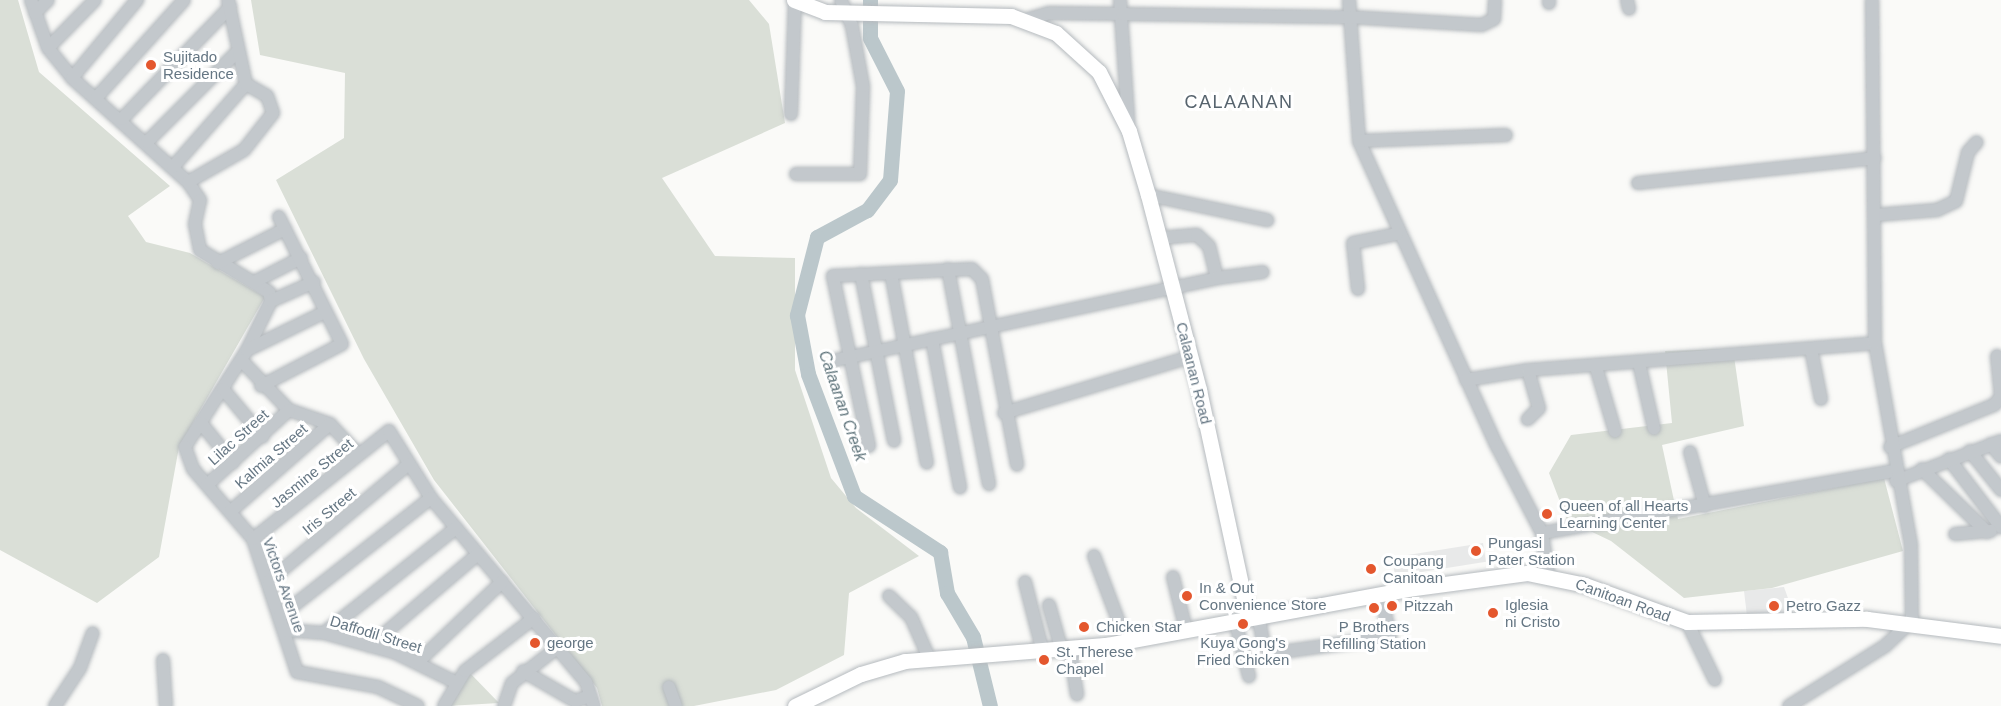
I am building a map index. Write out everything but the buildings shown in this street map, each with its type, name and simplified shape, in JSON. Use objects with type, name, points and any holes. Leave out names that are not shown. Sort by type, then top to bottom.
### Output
[{"type":"main road","points":[[795,1],[826,6]]},
{"type":"main road","name":"Calaanan Road","points":[[826,6],[1025,20],[1056,33],[1089,60],[1129,131],[1148,195],[1190,357],[1247,618]]},
{"type":"main road","name":"Canitoan Road","points":[[795,706],[861,674],[929,658],[1066,651],[1381,594],[1515,574],[1548,574],[1687,622],[1912,621],[2001,636]]},
{"type":"street","points":[[31,0],[48,48],[72,78],[122,119],[188,182],[200,200],[195,224],[200,250],[269,292],[271,301],[314,282]]},
{"type":"street","points":[[35,13],[48,0]]},
{"type":"street","points":[[48,48],[95,0]]},
{"type":"street","points":[[72,78],[137,0]]},
{"type":"street","points":[[1120,0],[1129,131]]},
{"type":"street","points":[[1349,0],[1359,141],[1397,234],[1542,533],[1548,574]]},
{"type":"street","points":[[1025,20],[1048,13],[1349,17],[1491,22],[1495,0]]},
{"type":"street","points":[[1790,706],[1885,646],[1912,621],[1911,544],[1895,476],[1875,344],[1876,214],[1872,0]]},
{"type":"street","points":[[791,114],[795,1]]},
{"type":"street","points":[[97,97],[179,2]]},
{"type":"street","points":[[122,119],[229,3]]},
{"type":"street","points":[[188,182],[244,150],[267,123],[271,100],[246,84],[229,3]]},
{"type":"street","points":[[796,174],[860,174],[863,86],[852,26],[845,8]]},
{"type":"street","points":[[147,142],[238,51]]},
{"type":"street","points":[[173,167],[246,84]]},
{"type":"street","points":[[1359,141],[1506,135]]},
{"type":"street","points":[[1876,214],[1937,210],[1956,201],[1968,152],[1977,142]]},
{"type":"street","points":[[1638,183],[1875,158]]},
{"type":"street","points":[[1148,195],[1267,220]]},
{"type":"street","points":[[218,263],[282,223],[314,282],[325,312],[342,344],[261,386]]},
{"type":"street","points":[[1358,289],[1353,243],[1397,234]]},
{"type":"street","points":[[1160,238],[1197,235],[1209,246],[1217,278]]},
{"type":"street","points":[[254,282],[301,258]]},
{"type":"street","points":[[869,446],[841,358],[833,277],[972,268],[981,276],[1004,412],[1017,465]]},
{"type":"street","points":[[948,269],[989,484]]},
{"type":"street","points":[[841,358],[1172,287],[1263,272]]},
{"type":"street","points":[[891,273],[927,464]]},
{"type":"street","points":[[861,274],[894,441]]},
{"type":"street","name":"Victors Avenue","points":[[271,301],[224,389],[185,447],[207,485],[253,539],[301,675],[378,687],[418,706]]},
{"type":"street","points":[[325,312],[244,355],[261,386],[289,410],[330,424],[358,454]]},
{"type":"street","points":[[932,339],[960,487]]},
{"type":"street","points":[[1466,380],[1528,370],[1596,367],[1875,344]]},
{"type":"street","points":[[1811,349],[1821,399]]},
{"type":"street","points":[[1890,447],[1994,405],[2001,396],[1997,356]]},
{"type":"street","points":[[1004,412],[1190,357]]},
{"type":"street","points":[[1639,363],[1654,428]]},
{"type":"street","points":[[1596,367],[1615,431]]},
{"type":"street","points":[[1528,370],[1539,408],[1528,419]]},
{"type":"street","points":[[224,389],[263,437]]},
{"type":"street","name":"Lilac Street","points":[[207,485],[263,437],[289,410]]},
{"type":"street","points":[[201,423],[233,463]]},
{"type":"street","name":"Kalmia Street","points":[[231,511],[330,424]]},
{"type":"street","name":"Jasmine Street","points":[[253,539],[389,431],[409,464]]},
{"type":"street","points":[[1542,533],[1895,476],[1996,443],[2001,457]]},
{"type":"street","points":[[1970,451],[2001,490]]},
{"type":"street","points":[[1690,452],[1705,506]]},
{"type":"street","points":[[1949,459],[2001,529],[1954,534]]},
{"type":"street","points":[[409,464],[431,498],[558,647],[592,701]]},
{"type":"street","name":"Iris Street","points":[[269,581],[409,464]]},
{"type":"street","points":[[1922,469],[1987,532]]},
{"type":"street","points":[[279,617],[431,498]]},
{"type":"street","points":[[324,633],[456,528]]},
{"type":"street","points":[[370,646],[478,554]]},
{"type":"street","points":[[1094,556],[1126,641]]},
{"type":"street","points":[[1173,577],[1186,630]]},
{"type":"street","points":[[419,661],[502,582]]},
{"type":"street","points":[[1024,582],[1043,652]]},
{"type":"street","points":[[1247,618],[1264,645],[1274,653],[1390,637],[1381,594]]},
{"type":"street","points":[[889,596],[911,617],[929,658]]},
{"type":"street","points":[[1049,605],[1066,651],[1077,694]]},
{"type":"street","points":[[444,706],[455,682],[534,618]]},
{"type":"street","points":[[1247,618],[1249,676]]},
{"type":"street","points":[[1687,622],[1715,680]]},
{"type":"street","name":"Daffodil Street","points":[[284,630],[324,633],[370,646],[419,661],[455,682]]},
{"type":"street","points":[[55,706],[80,668],[93,633]]},
{"type":"street","points":[[504,706],[523,671],[558,647]]},
{"type":"street","points":[[162,660],[166,706]]},
{"type":"street","points":[[523,671],[574,701],[592,701]]},
{"type":"street","points":[[669,687],[675,706]]},
{"type":"shaded area","points":[[0,0],[18,0],[39,72],[170,186],[128,216],[146,242],[190,253],[265,297],[179,447],[159,557],[97,603],[0,550]]},
{"type":"shaded area","points":[[251,0],[749,0],[769,24],[785,123],[662,178],[715,256],[795,258],[795,370],[831,478],[856,508],[919,556],[849,593],[844,655],[776,690],[694,706],[602,706],[597,688],[434,480],[364,359],[276,180],[344,138],[345,73],[260,55]]},
{"type":"shaded area","points":[[1733,349],[1744,426],[1662,445],[1678,519],[1884,478],[1903,551],[1772,588],[1684,598],[1611,541],[1567,520],[1549,473],[1571,435],[1672,423],[1665,351]]},
{"type":"shaded area","points":[[1483,543],[1486,562],[1395,576],[1392,557]]},
{"type":"shaded area","points":[[1784,587],[1794,615],[1747,616],[1744,591]]},
{"type":"shaded area","points":[[469,672],[499,703],[448,706]]},
{"type":"waterway","name":"Calaanan Creek","points":[[870,0],[870,38],[897,91],[890,180],[867,210],[817,237],[797,315],[808,374],[854,496],[940,552],[947,593],[973,637],[990,706]]},
{"type":"place","name":"Sujitado Residence","points":[[151,65]]},
{"type":"place","name":"Queen of all Hearts Learning Center","points":[[1547,514]]},
{"type":"place","name":"Pungasi Pater Station","points":[[1476,551]]},
{"type":"place","name":"Coupang Canitoan","points":[[1371,569]]},
{"type":"place","name":"In & Out Convenience Store","points":[[1187,596]]},
{"type":"place","name":"Pitzzah","points":[[1392,606]]},
{"type":"place","name":"Petro Gazz","points":[[1774,606]]},
{"type":"place","name":"P Brothers Refilling Station","points":[[1374,608]]},
{"type":"place","name":"Iglesia ni Cristo","points":[[1493,613]]},
{"type":"place","name":"Kuya Gong's Fried Chicken","points":[[1243,624]]},
{"type":"place","name":"Chicken Star","points":[[1084,627]]},
{"type":"place","name":"george","points":[[535,643]]},
{"type":"place","name":"St. Therese Chapel","points":[[1044,660]]},
{"type":"district","name":"CALAANAN","points":[[1239,102]]}]
